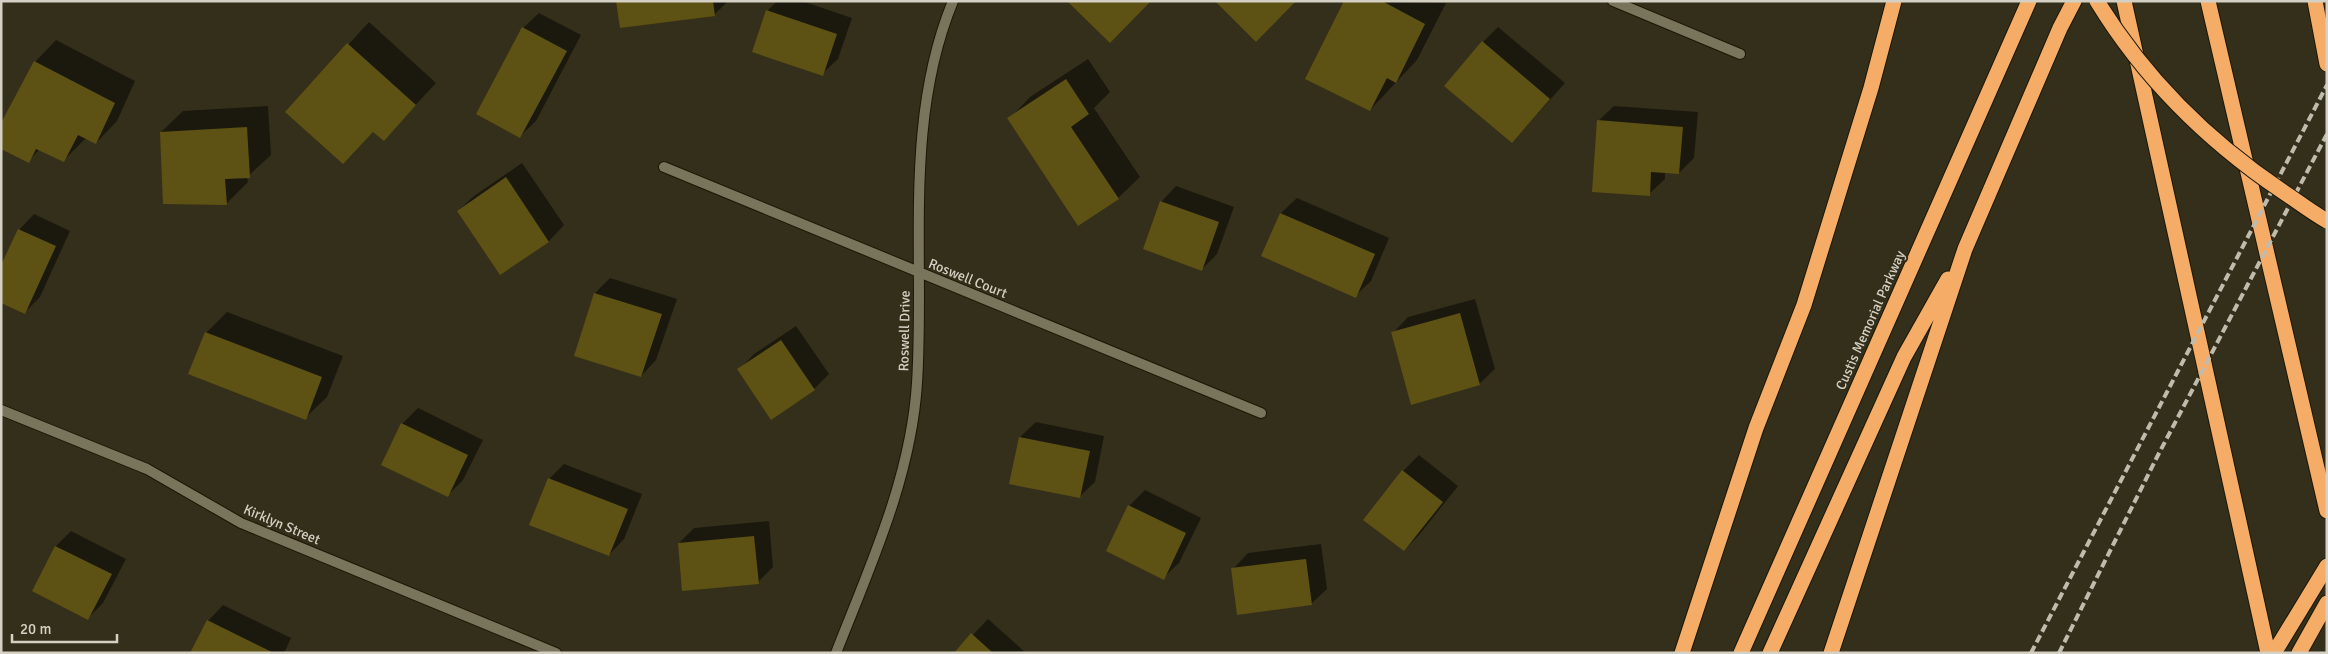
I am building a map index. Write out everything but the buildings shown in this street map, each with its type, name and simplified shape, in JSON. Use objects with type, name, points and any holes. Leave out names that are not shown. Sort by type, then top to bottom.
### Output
[{"type":"highway","points":[[1682,653],[1756,428],[1804,305],[1871,88],[1894,1]]},
{"type":"highway","name":"Custis Memorial Parkway","points":[[1741,653],[2029,1]]},
{"type":"highway","points":[[1831,653],[1965,249],[2060,28],[2074,1]]},
{"type":"highway","points":[[2097,1],[2117,34],[2156,82],[2191,119],[2257,174],[2327,221]]},
{"type":"highway","points":[[2124,1],[2268,653]]},
{"type":"highway","points":[[2208,1],[2327,511]]},
{"type":"highway","points":[[2315,1],[2327,64]]},
{"type":"highway","points":[[1770,653],[1904,357],[1965,249]]},
{"type":"highway","points":[[2274,653],[2327,566]]},
{"type":"highway","points":[[2299,653],[2327,602]]},
{"type":"street","name":"Roswell Drive","points":[[836,653],[881,538],[897,491],[911,430],[917,383],[920,138],[928,90],[945,20],[953,1]]},
{"type":"street","points":[[1613,1],[1740,54]]},
{"type":"street","name":"Roswell Court","points":[[664,167],[1261,413]]},
{"type":"street","name":"Kirklyn Street","points":[[1,410],[147,469],[241,523],[556,653]]},
{"type":"railway","points":[[2031,653],[2327,85]]},
{"type":"railway","points":[[2059,653],[2157,457],[2327,134]]}]
